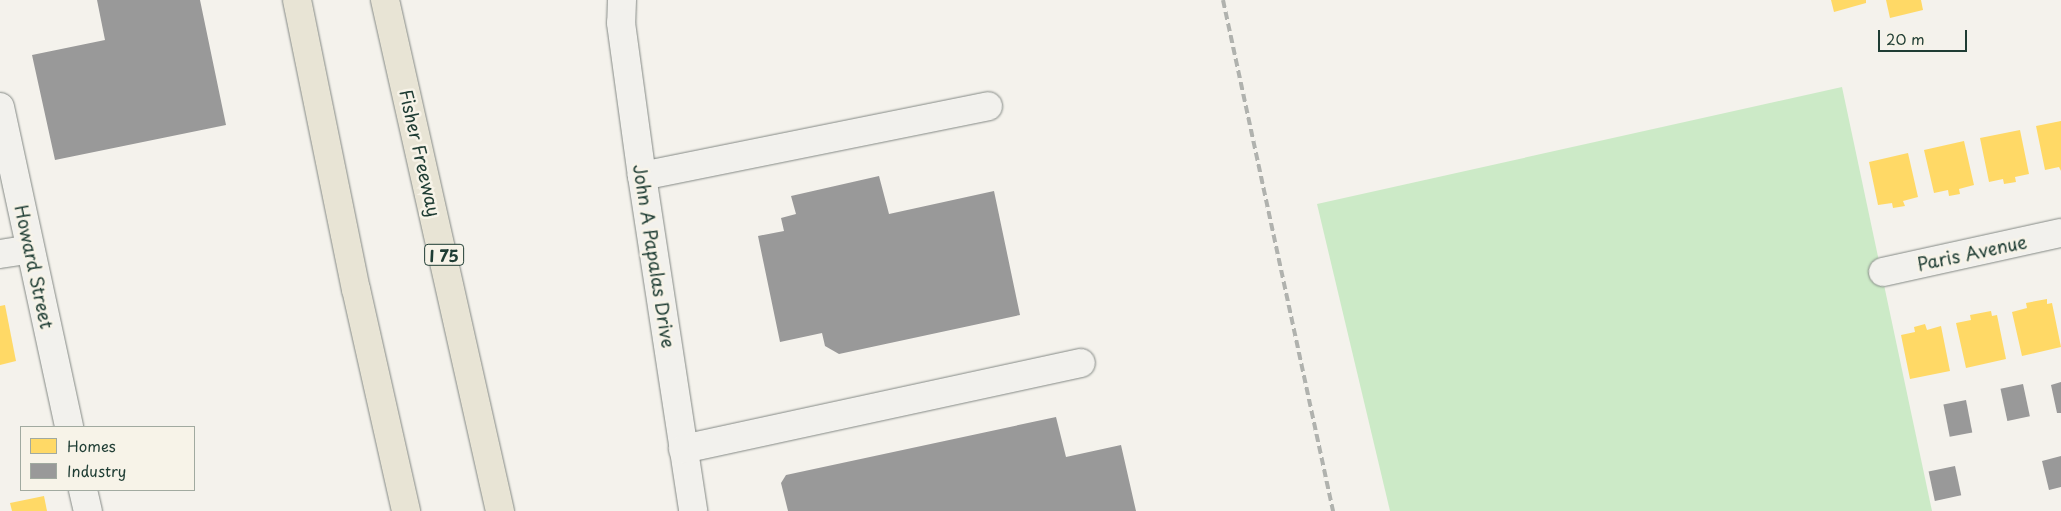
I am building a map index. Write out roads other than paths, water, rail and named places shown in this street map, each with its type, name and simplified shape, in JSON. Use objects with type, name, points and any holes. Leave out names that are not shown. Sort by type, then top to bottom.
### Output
[{"type":"highway","points":[[298,0],[356,289],[406,511]]},
{"type":"highway","name":"Fisher Freeway","points":[[385,0],[500,511]]},
{"type":"street","name":"John A Papalas Drive","points":[[622,0],[621,23],[642,176],[693,511]]},
{"type":"street","points":[[642,176],[988,106]]},
{"type":"street","name":"Howard Street","points":[[0,107],[69,426]]},
{"type":"street","name":"Paris Avenue","points":[[1883,272],[2061,233]]},
{"type":"street","points":[[0,254],[30,249]]},
{"type":"street","points":[[683,450],[1081,363]]},
{"type":"street","points":[[83,491],[88,511]]},
{"type":"railway","points":[[1223,0],[1333,511]]}]
